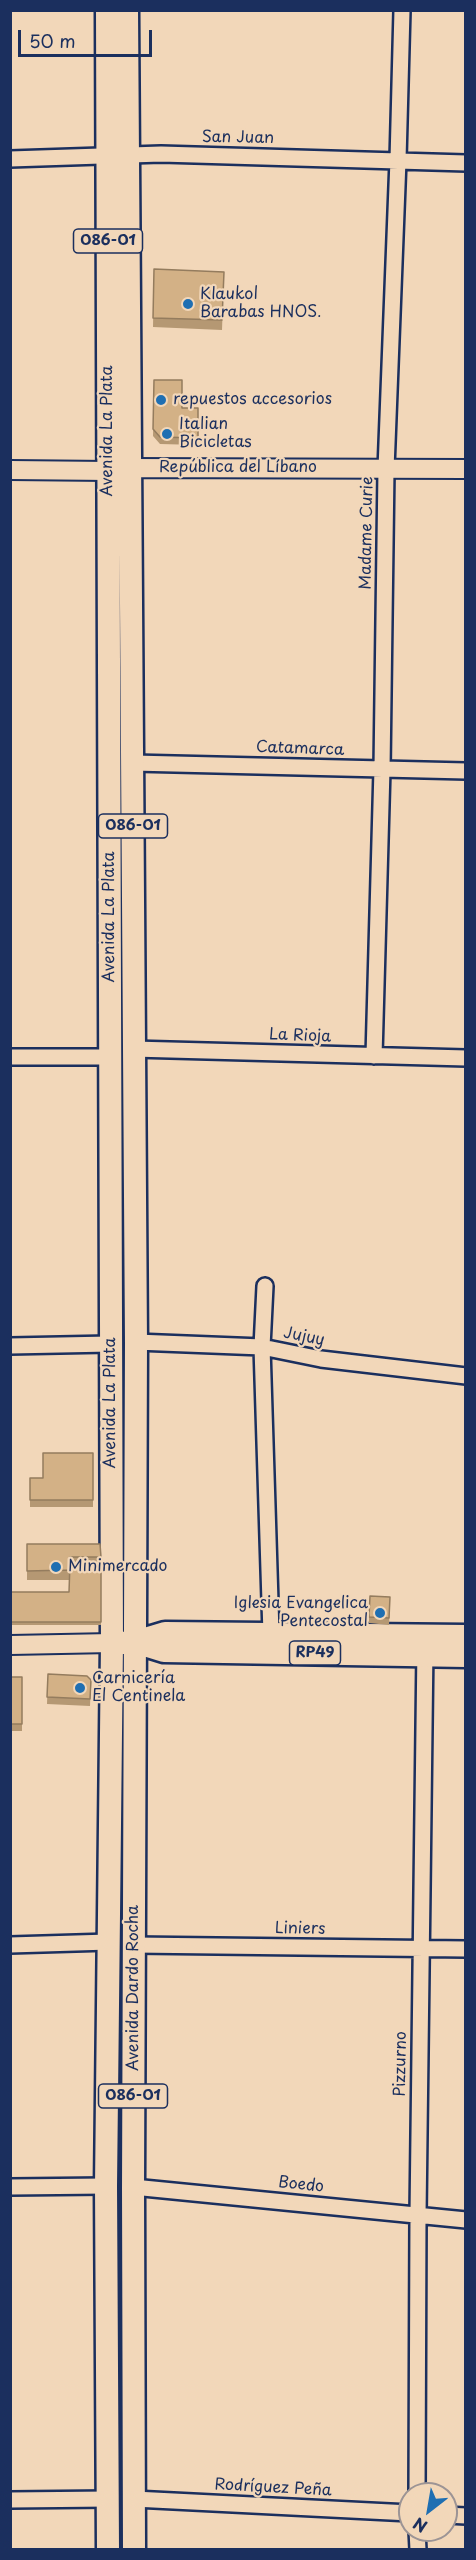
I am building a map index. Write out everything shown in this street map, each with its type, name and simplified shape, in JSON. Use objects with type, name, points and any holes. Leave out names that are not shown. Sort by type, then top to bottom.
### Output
[{"type":"main road","name":"Avenida La Plata","points":[[108,10],[118,157]]},
{"type":"main road","name":"Avenida La Plata","points":[[112,1643],[110,1057],[118,469],[118,157],[127,10]]},
{"type":"main road","name":"Avenida La Plata","points":[[118,469],[133,763],[135,1642]]},
{"type":"main road","name":"RP49","points":[[112,1643],[135,1642],[165,1633],[271,1634],[425,1645],[465,1656]]},
{"type":"main road","name":"RP49","points":[[135,1642],[164,1651],[425,1645],[465,1636]]},
{"type":"main road","name":"Avenida Dardo Rocha","points":[[134,2550],[135,1642]]},
{"type":"main road","name":"Avenida Dardo Rocha","points":[[108,2550],[106,2186],[112,1643]]},
{"type":"street","name":"Madame Curie","points":[[374,1056],[382,769],[386,469],[402,10]]},
{"type":"street","name":"San Juan","points":[[10,159],[161,154],[465,163]]},
{"type":"street","name":"República del Líbano","points":[[10,470],[465,469]]},
{"type":"street","name":"Catamarca","points":[[133,763],[465,771]]},
{"type":"street","name":"La Rioja","points":[[133,1049],[465,1058]]},
{"type":"street","points":[[10,1057],[110,1057]]},
{"type":"street","points":[[265,1287],[262,1347],[271,1634]]},
{"type":"street","name":"Jujuy","points":[[136,1342],[262,1347],[321,1359],[465,1376]]},
{"type":"street","points":[[10,1346],[110,1344]]},
{"type":"street","name":"RP49","points":[[10,1645],[112,1643]]},
{"type":"street","name":"Pizzurno","points":[[417,2482],[425,1645]]},
{"type":"street","points":[[10,1945],[109,1942]]},
{"type":"street","name":"Liniers","points":[[134,1945],[465,1949]]},
{"type":"street","points":[[10,2187],[106,2186]]},
{"type":"street","name":"Boedo","points":[[133,2187],[465,2220]]},
{"type":"street","points":[[10,2500],[109,2499]]},
{"type":"street","name":"Rodríguez Peña","points":[[134,2499],[398,2512]]},
{"type":"building","name":"Klaukol Barabas HNOS.","points":[[154,269],[224,272],[222,320],[153,318]]},
{"type":"building","points":[[154,380],[182,380],[182,408],[198,408],[198,438],[160,437],[153,429]]},
{"type":"building","points":[[43,1453],[93,1453],[93,1500],[30,1500],[30,1478],[43,1478]]},
{"type":"building","points":[[27,1544],[100,1544],[101,1557],[70,1557],[70,1570],[27,1571]]},
{"type":"building","points":[[70,1563],[101,1563],[101,1622],[10,1622],[10,1592],[69,1592]]},
{"type":"building","name":"Iglesia Evangelica Pentecostal","points":[[370,1596],[390,1597],[389,1618],[369,1617]]},
{"type":"building","points":[[48,1674],[87,1676],[91,1680],[90,1699],[47,1697]]},
{"type":"building","points":[[10,1677],[22,1677],[22,1724],[10,1724]]},
{"type":"place","name":"Klaukol Barabas HNOS.","points":[[188,304]]},
{"type":"place","name":"repuestos accesorios","points":[[161,400]]},
{"type":"place","name":"Italian Bicicletas","points":[[167,434]]},
{"type":"place","name":"Minimercado","points":[[56,1567]]},
{"type":"place","name":"Iglesia Evangelica Pentecostal","points":[[380,1613]]},
{"type":"place","name":"Carnicería El Centinela","points":[[80,1688]]}]
